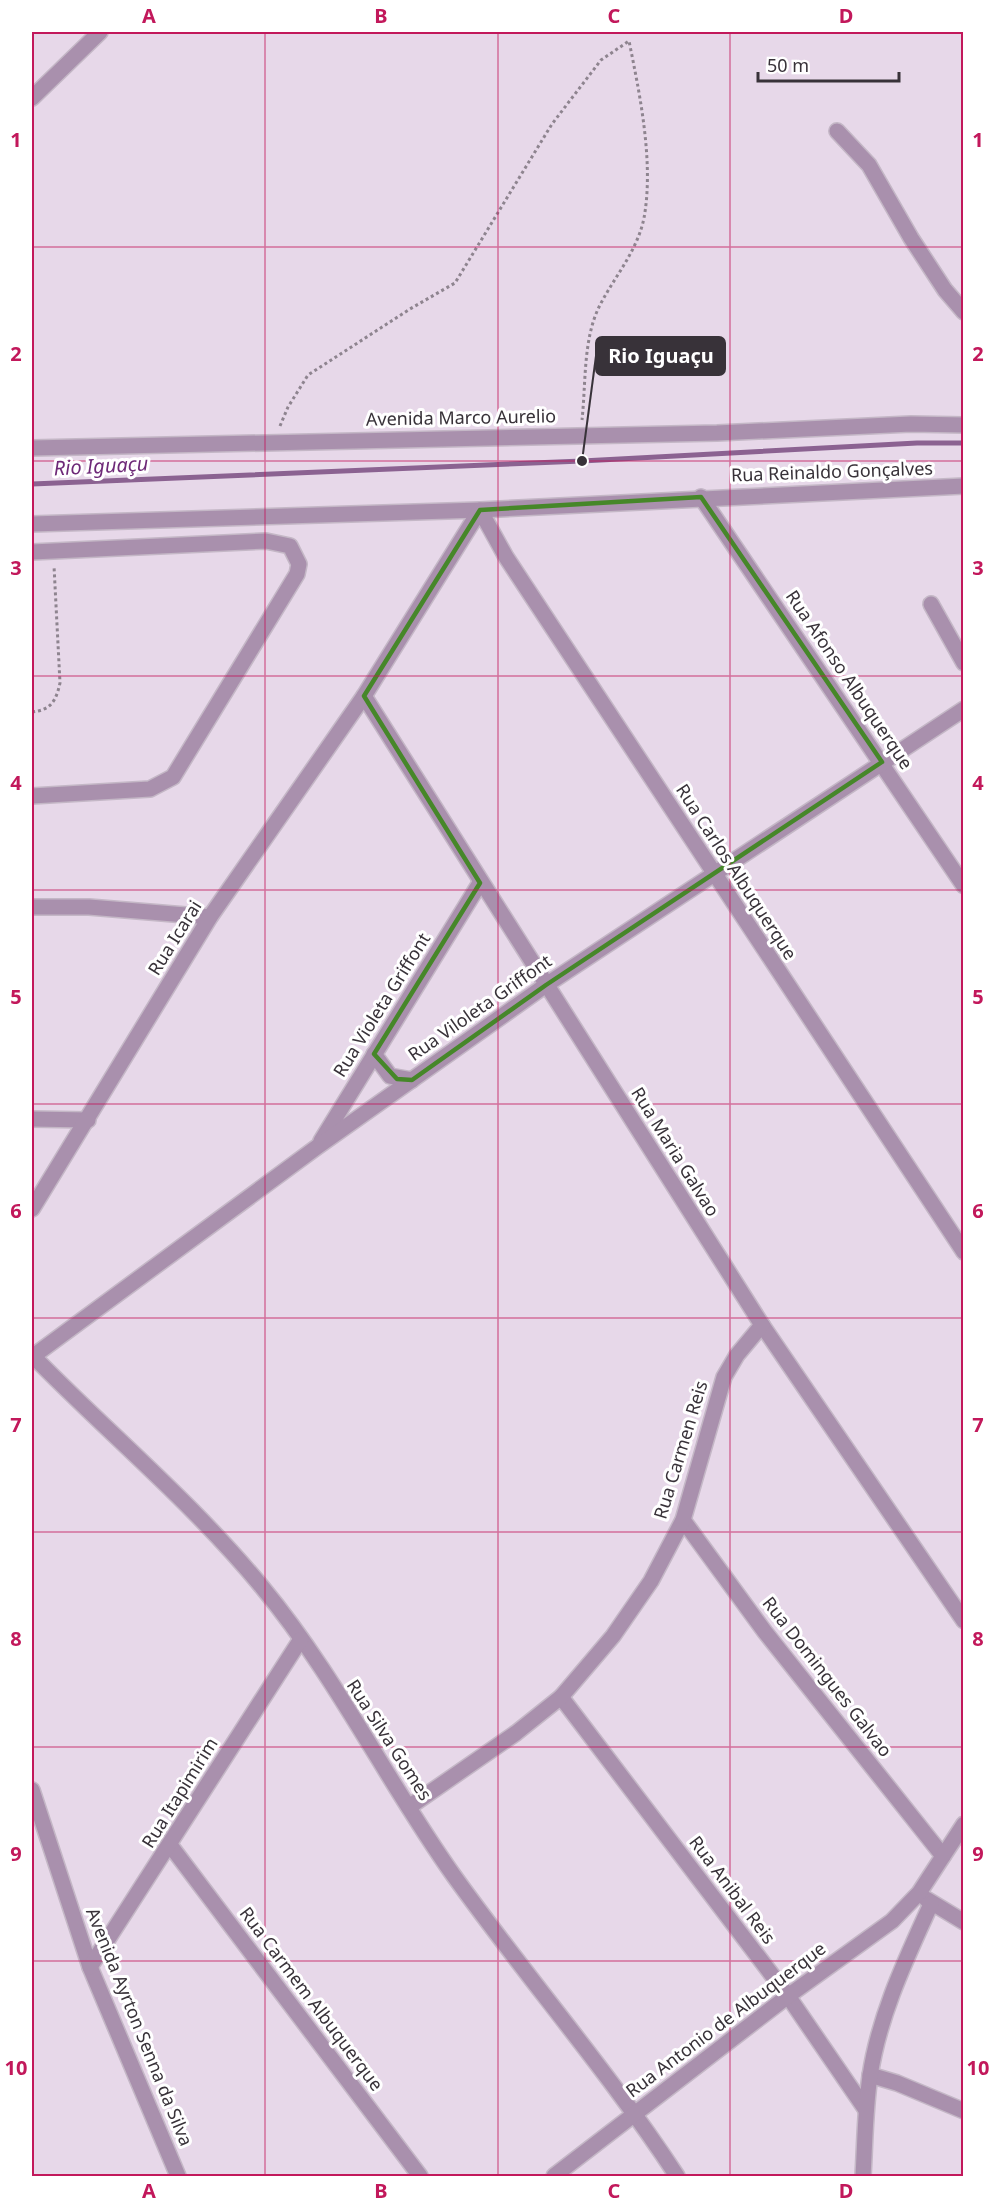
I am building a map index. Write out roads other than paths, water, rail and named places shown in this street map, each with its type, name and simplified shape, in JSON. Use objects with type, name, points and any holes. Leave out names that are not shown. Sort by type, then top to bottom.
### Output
[{"type":"street","points":[[32,98],[100,32]]},
{"type":"street","points":[[837,131],[869,165],[911,237],[945,290],[963,312]]},
{"type":"street","name":"Avenida Marco Aurelio","points":[[32,448],[717,432],[911,424],[963,425]]},
{"type":"street","name":"Rua Reinaldo Gonçalves","points":[[32,524],[480,510],[702,497],[963,486]]},
{"type":"street","name":"Rua Afonso Albuquerque","points":[[702,497],[882,762],[963,886]]},
{"type":"street","name":"Rua Icarai","points":[[32,1209],[210,917],[364,696],[480,510]]},
{"type":"street","name":"Rua Carlos Albuquerque","points":[[480,510],[506,557],[963,1252]]},
{"type":"street","points":[[32,552],[266,542],[290,546],[299,564],[297,574],[173,777],[150,789],[32,796]]},
{"type":"street","points":[[931,604],[963,663]]},
{"type":"street","name":"Rua Maria Galvao","points":[[364,696],[480,883],[762,1325],[963,1621]]},
{"type":"street","name":"Rua Viloleta Griffont","points":[[32,1356],[317,1147],[546,985],[963,709]]},
{"type":"street","name":"Rua Violeta Griffont","points":[[317,1147],[480,883]]},
{"type":"street","points":[[32,907],[89,907],[210,917]]},
{"type":"street","points":[[375,1054],[390,1076],[412,1080]]},
{"type":"street","points":[[32,1119],[88,1120]]},
{"type":"street","name":"Rua Carmen Reis","points":[[409,1806],[516,1733],[561,1698],[612,1636],[651,1581],[683,1520],[724,1377],[737,1355],[762,1325]]},
{"type":"street","name":"Rua Silva Gomes","points":[[32,1356],[215,1534],[262,1587],[301,1639],[454,1876],[635,2113],[677,2176]]},
{"type":"street","name":"Rua Domingues Galvao","points":[[683,1520],[765,1632],[943,1856]]},
{"type":"street","name":"Rua Itapimirim","points":[[90,1967],[301,1639]]},
{"type":"street","name":"Rua Anibal Reis","points":[[561,1698],[788,1996],[866,2110]]},
{"type":"street","name":"Avenida Ayrton Senna da Silva","points":[[32,1790],[90,1967],[178,2176]]},
{"type":"street","name":"Rua Antonio de Albuquerque","points":[[554,2176],[788,1996],[892,1921],[919,1893],[963,1824]]},
{"type":"street","name":"Rua Carmem Albuquerque","points":[[170,1845],[420,2176]]},
{"type":"street","points":[[919,1893],[931,1904],[963,1922]]},
{"type":"street","points":[[863,2176],[870,2075],[884,2014],[901,1968],[931,1904]]},
{"type":"street","points":[[870,2075],[897,2083],[963,2111]]},
{"type":"waterway","name":"Rio Iguaçu","points":[[32,484],[582,461],[917,443],[964,443]]},
{"type":"place","name":"Rio Iguaçu","points":[[582,461]]}]
